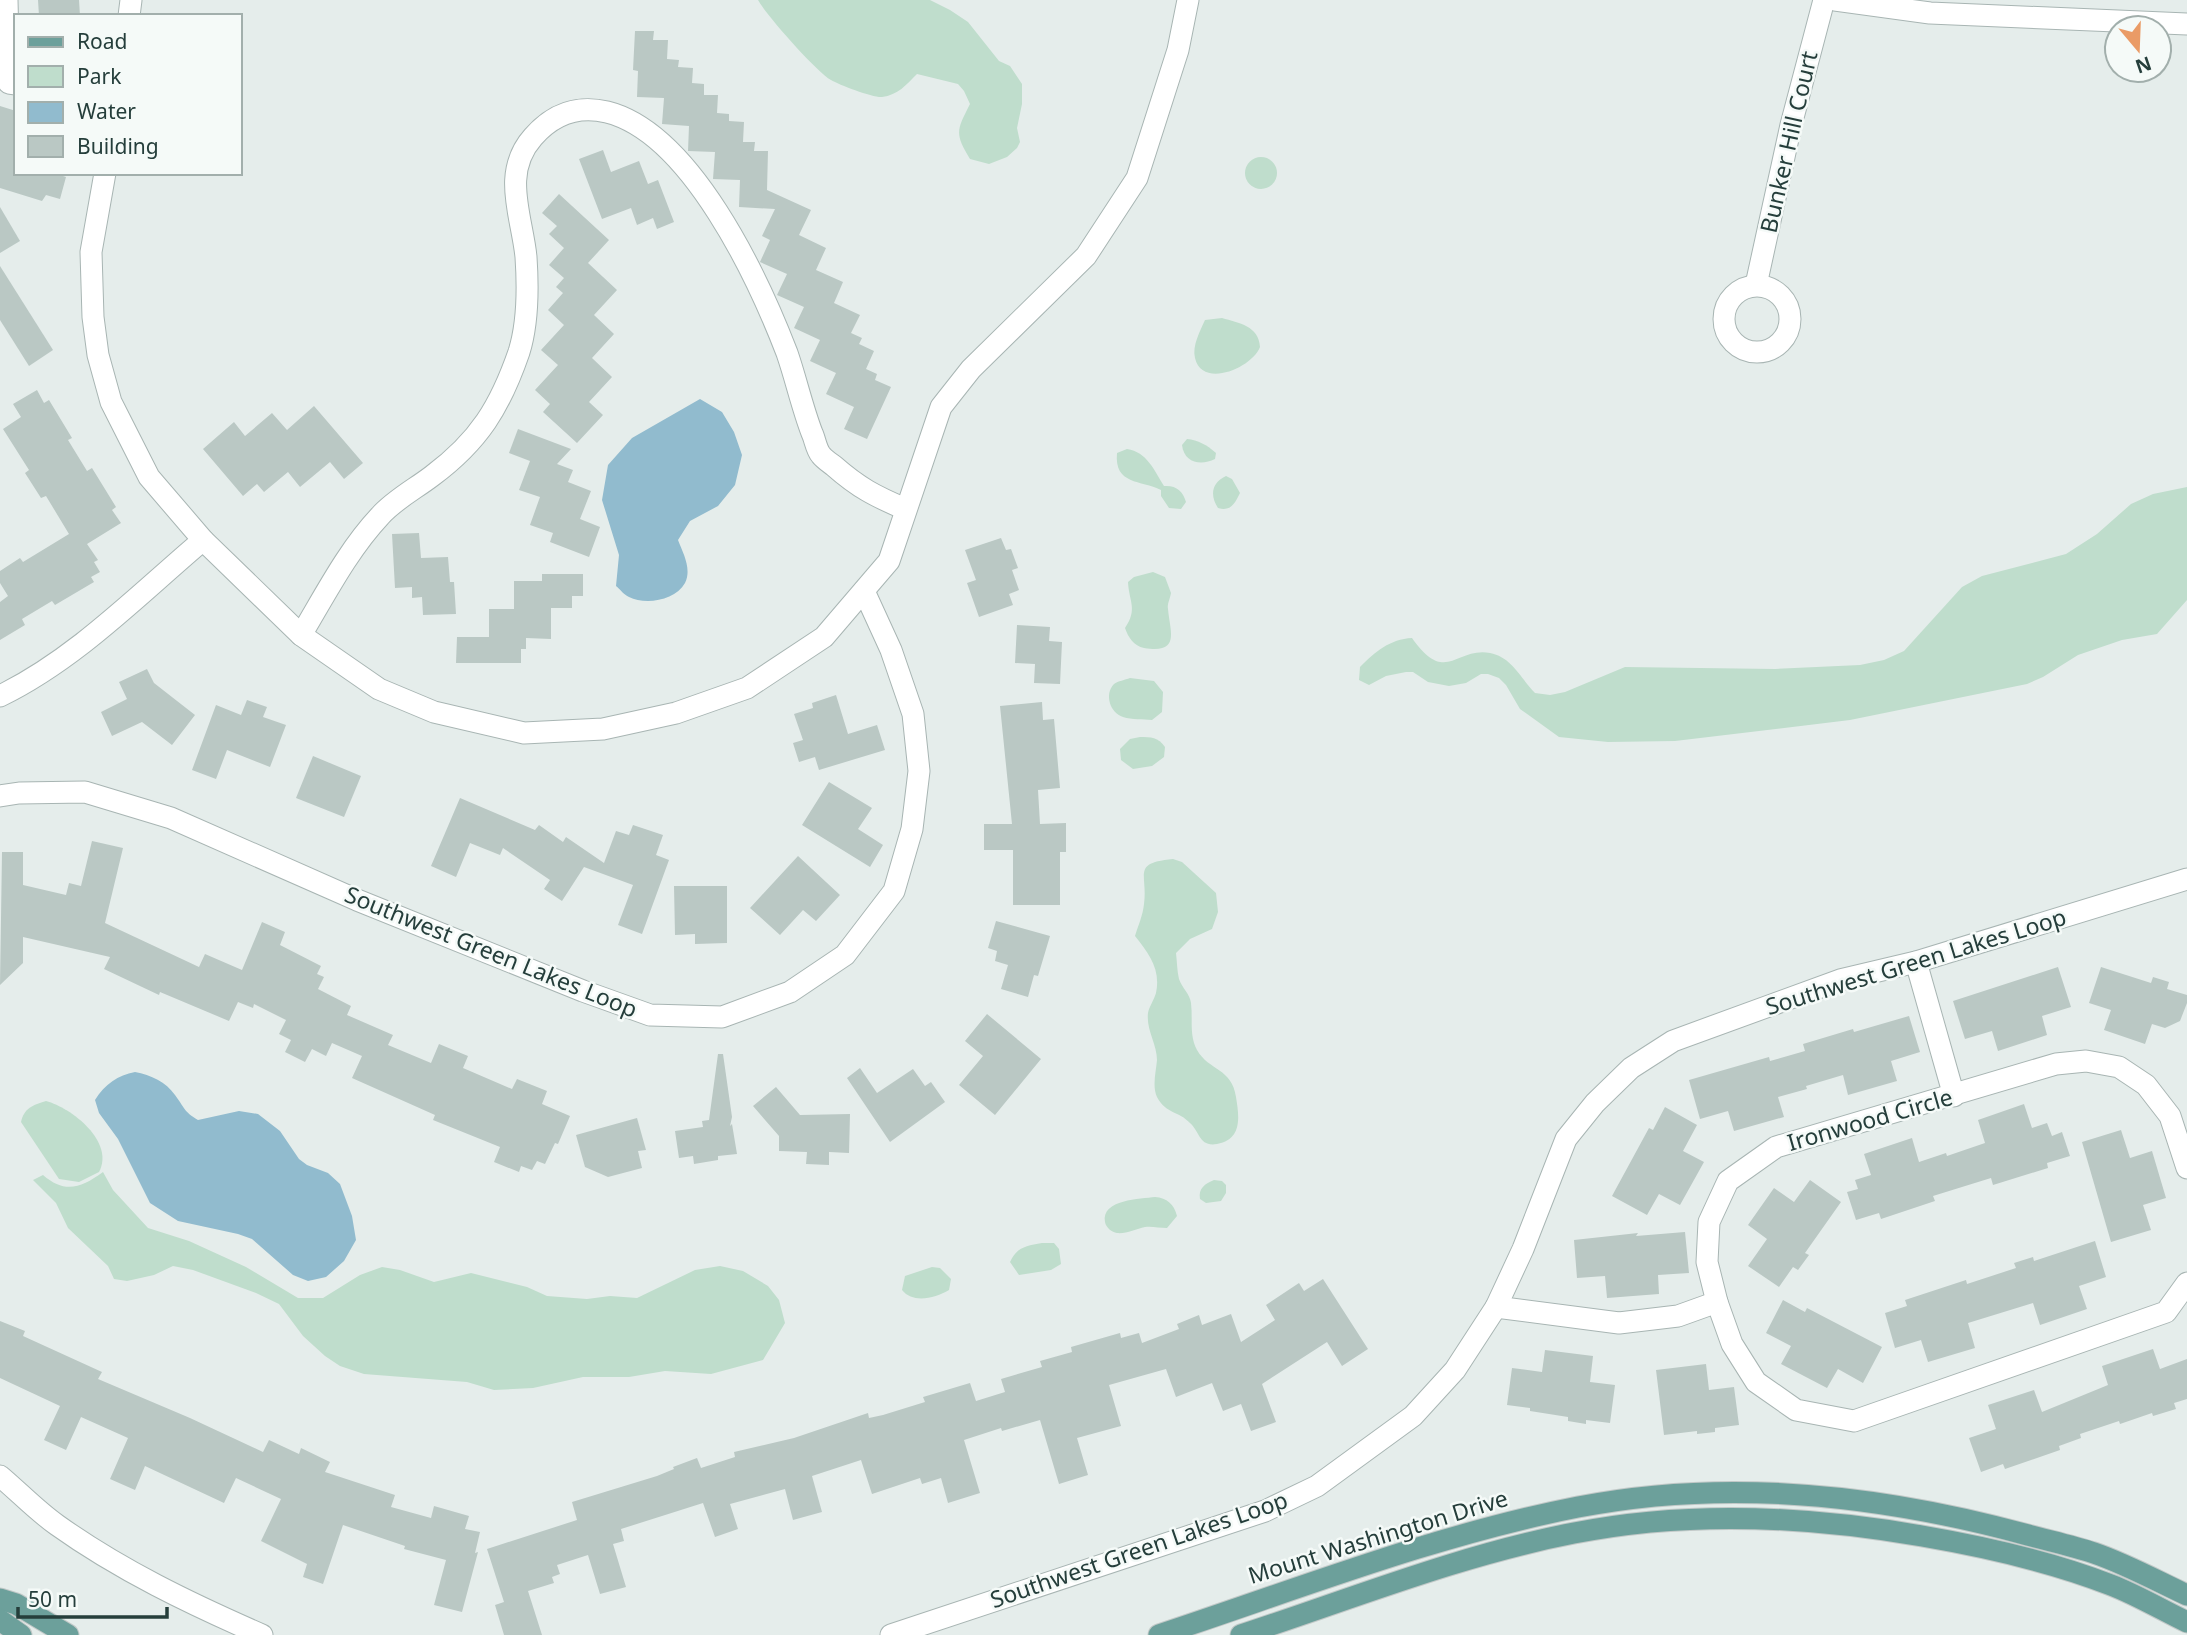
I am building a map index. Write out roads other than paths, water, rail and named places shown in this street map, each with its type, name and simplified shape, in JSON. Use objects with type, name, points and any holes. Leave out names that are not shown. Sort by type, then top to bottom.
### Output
[{"type":"main road","name":"Mount Washington Drive","points":[[1159,1635],[1430,1544],[1507,1523],[1581,1507],[1654,1497],[1721,1492],[1847,1498],[1937,1513],[2095,1554],[2187,1595]]},
{"type":"main road","name":"Mount Washington Drive","points":[[1241,1635],[1491,1552],[1574,1533],[1637,1523],[1699,1518],[1800,1520],[1857,1525],[1968,1544],[2046,1562],[2113,1585],[2187,1622]]},
{"type":"main road","points":[[0,1599],[16,1604],[68,1635]]},
{"type":"main road","points":[[0,1620],[21,1635]]},
{"type":"street","points":[[7,0],[9,83],[14,84]]},
{"type":"street","points":[[104,175],[91,252],[93,317],[98,355],[111,402],[149,477],[202,540],[300,635],[379,688],[434,712],[524,733],[603,729],[676,713],[747,688],[824,637],[889,561],[941,407],[971,369],[1086,256],[1137,178],[1178,50],[1188,0]]},
{"type":"street","name":"Bunker Hill Court","points":[[1756,285],[1791,125],[1824,0]]},
{"type":"street","points":[[1835,0],[1930,13],[2187,24]]},
{"type":"street","points":[[300,635],[358,542],[382,513],[457,455],[480,433],[503,394],[520,347],[527,296],[526,255],[514,191],[516,169],[523,151],[533,137],[567,112],[590,108],[634,121],[651,133],[706,193],[760,289],[787,355],[820,454],[865,492],[905,509]]},
{"type":"street","points":[[0,696],[31,681],[80,645],[202,540]]},
{"type":"street","name":"Southwest Green Lakes Loop","points":[[0,796],[19,793],[85,792],[171,818],[357,900],[594,995],[650,1015],[722,1017],[790,992],[845,955],[894,891],[912,829],[919,771],[913,714],[891,650],[864,592]]},
{"type":"street","name":"Southwest Green Lakes Loop","points":[[891,1635],[1265,1511],[1317,1486],[1413,1416],[1455,1370],[1496,1307],[1523,1249],[1566,1139],[1595,1103],[1631,1068],[1673,1041],[1840,980],[1916,962],[2187,879]]},
{"type":"street","points":[[1916,962],[1954,1096]]},
{"type":"street","name":"Ironwood Circle","points":[[2187,1168],[2170,1116],[2146,1085],[2119,1067],[2086,1061],[2056,1064],[1776,1147],[1728,1181],[1709,1222],[1707,1262],[1732,1344],[1756,1382],[1796,1410],[1854,1421],[2166,1312],[2187,1283]]},
{"type":"street","points":[[1496,1307],[1619,1323],[1678,1316],[1717,1302]]},
{"type":"street","points":[[0,1476],[56,1525],[118,1563],[189,1603],[262,1635]]},
{"type":"water","points":[[700,399],[722,412],[734,432],[742,455],[735,485],[718,506],[690,521],[678,540],[688,572],[680,589],[659,600],[643,601],[627,596],[616,586],[619,555],[602,500],[608,465],[632,438]]},
{"type":"water","points":[[135,1072],[163,1083],[187,1112],[198,1120],[239,1111],[258,1114],[280,1131],[299,1159],[328,1173],[340,1184],[352,1216],[356,1240],[344,1261],[326,1277],[308,1281],[293,1275],[252,1239],[178,1221],[150,1203],[118,1139],[99,1113],[95,1100],[112,1081]]}]
